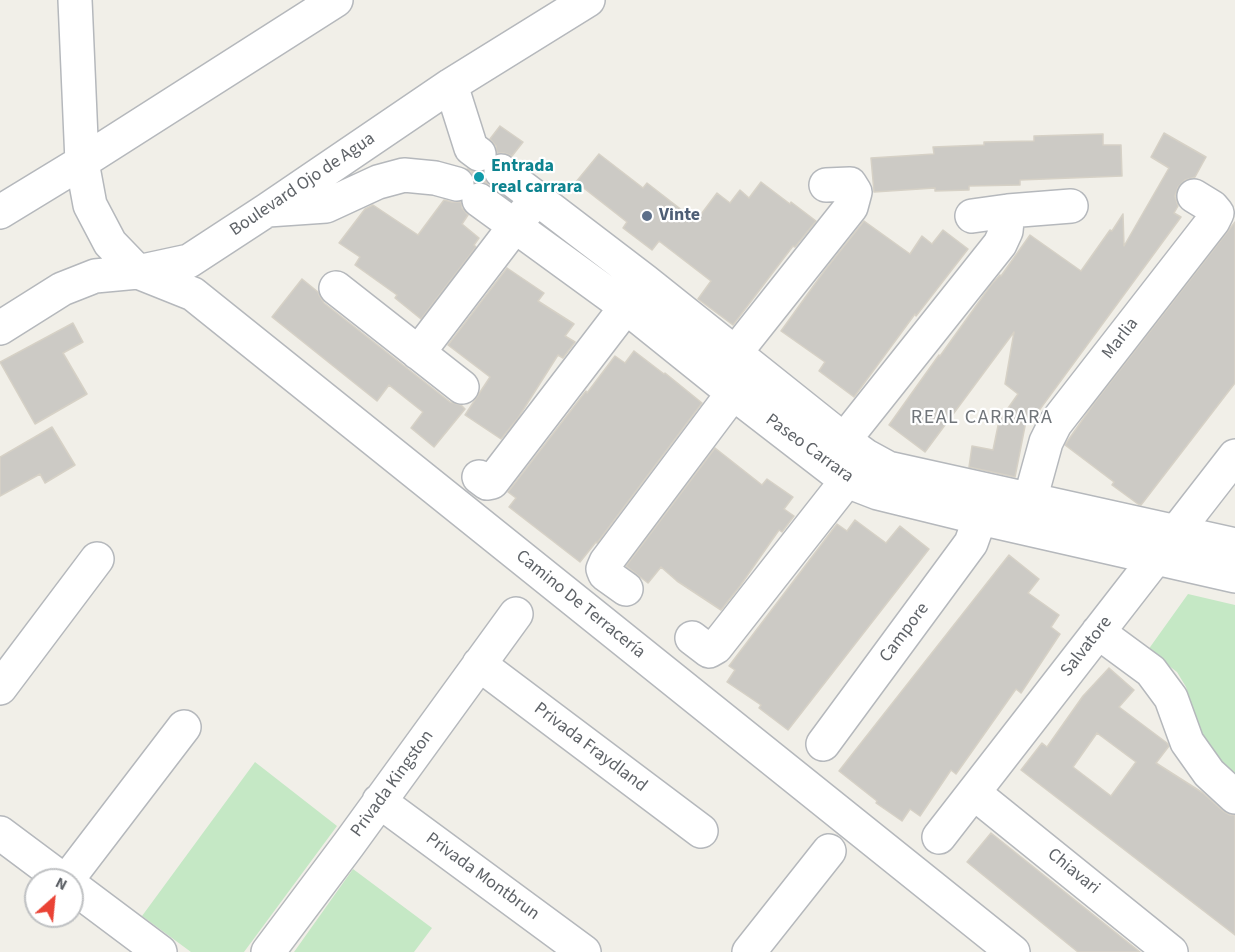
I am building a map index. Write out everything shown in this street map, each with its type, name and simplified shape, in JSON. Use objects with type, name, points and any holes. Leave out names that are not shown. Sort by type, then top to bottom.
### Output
[{"type":"street","points":[[75,0],[82,162],[90,205],[110,243],[138,272]]},
{"type":"street","points":[[0,212],[336,0]]},
{"type":"street","name":"Boulevard Ojo de Agua","points":[[0,328],[62,289],[96,276],[138,272],[189,261],[451,85],[588,0]]},
{"type":"street","points":[[267,210],[326,207],[378,182],[404,175],[457,187],[453,169],[483,158],[451,85]]},
{"type":"street","name":"Paseo Carrara","points":[[483,158],[735,353],[852,459],[878,493],[980,519],[1235,576]]},
{"type":"street","points":[[735,353],[851,207],[855,192],[850,184],[826,185]]},
{"type":"street","name":"Paseo Carrara","points":[[457,187],[626,307],[733,393],[852,459],[1235,545]]},
{"type":"street","name":"Marlia","points":[[1030,500],[1046,442],[1055,424],[1213,221],[1217,213],[1212,207],[1194,196]]},
{"type":"street","points":[[418,353],[536,198]]},
{"type":"street","points":[[972,216],[1071,206]]},
{"type":"street","points":[[692,638],[709,651],[716,647],[852,459],[1000,244],[1006,231],[1008,211]]},
{"type":"street","name":"Camino De Terracería","points":[[138,272],[193,294],[1013,952]]},
{"type":"street","points":[[336,288],[462,387]]},
{"type":"street","points":[[479,477],[487,483],[492,482],[626,307]]},
{"type":"street","points":[[626,589],[605,574],[603,569],[606,562],[733,393]]},
{"type":"street","name":"Salvatore","points":[[939,837],[1235,456]]},
{"type":"street","name":"Campore","points":[[823,744],[971,543],[980,519]]},
{"type":"street","points":[[0,688],[97,559]]},
{"type":"street","name":"Privada Kingston","points":[[268,952],[516,614]]},
{"type":"street","points":[[1098,632],[1151,671],[1171,698],[1187,742],[1209,773],[1235,797]]},
{"type":"street","name":"Privada Fraydland","points":[[479,664],[700,831]]},
{"type":"street","points":[[74,868],[184,727]]},
{"type":"street","name":"Chiavari","points":[[974,793],[1171,952]]},
{"type":"street","name":"Privada Montbrun","points":[[379,801],[584,952]]},
{"type":"street","points":[[0,833],[48,868]]},
{"type":"street","points":[[749,952],[829,852]]},
{"type":"street","points":[[84,895],[160,952]]},
{"type":"green space","points":[[1188,594],[1235,605],[1235,776],[1207,747],[1196,723],[1186,687],[1177,672],[1148,650]]},
{"type":"green space","points":[[255,762],[337,826],[244,952],[191,952],[142,916]]},
{"type":"green space","points":[[353,869],[432,928],[414,952],[294,952]]},
{"type":"building","points":[[500,126],[523,142],[512,156],[497,153],[496,146],[490,139]]},
{"type":"building","points":[[1164,133],[1206,157],[1195,177],[1185,180],[1178,187],[1175,196],[1178,206],[1174,213],[1181,217],[1032,420],[1027,416],[1015,477],[969,467],[972,446],[993,450],[999,421],[1018,394],[1005,384],[1014,332],[925,452],[889,425],[1030,235],[1081,271],[1123,214],[1124,246],[1169,168],[1151,157]]},
{"type":"building","points":[[1103,134],[1103,145],[1121,145],[1122,176],[1020,180],[1020,185],[969,186],[969,190],[935,191],[935,188],[874,192],[871,158],[934,154],[933,147],[984,145],[984,142],[1034,141],[1034,136]]},
{"type":"building","points":[[599,154],[643,188],[647,183],[696,221],[717,193],[730,203],[740,190],[749,198],[761,182],[816,221],[795,247],[793,246],[733,325],[698,299],[711,281],[659,241],[652,250],[623,228],[627,222],[576,182]]},
{"type":"building","points":[[467,169],[483,172],[488,184],[482,181],[475,182],[471,171]]},
{"type":"building","points":[[444,200],[461,202],[462,208],[468,215],[462,224],[479,238],[474,245],[476,247],[421,319],[395,298],[397,295],[355,265],[360,257],[339,243],[365,209],[373,205],[418,235]]},
{"type":"building","points":[[864,221],[910,254],[922,236],[932,244],[943,230],[968,249],[916,316],[915,314],[854,397],[819,371],[825,362],[781,331]]},
{"type":"building","points":[[1235,222],[1235,383],[1141,505],[1138,504],[1112,485],[1114,482],[1065,445],[1095,402]]},
{"type":"building","points":[[507,268],[544,293],[538,301],[574,324],[565,336],[575,342],[563,358],[558,355],[518,418],[501,439],[465,415],[490,377],[448,345]]},
{"type":"building","points":[[302,279],[318,292],[324,303],[450,402],[461,405],[465,409],[434,447],[411,428],[423,412],[389,385],[377,401],[272,317]]},
{"type":"building","points":[[73,323],[83,342],[63,353],[87,394],[35,424],[0,362]]},
{"type":"building","points":[[634,351],[702,403],[597,543],[580,562],[509,507],[516,498],[508,492],[615,356],[625,363]]},
{"type":"building","points":[[52,427],[75,465],[45,483],[40,474],[0,496],[0,457]]},
{"type":"building","points":[[715,448],[762,485],[767,479],[793,497],[784,509],[794,516],[782,532],[779,530],[721,610],[677,581],[661,567],[648,583],[626,566]]},
{"type":"building","points":[[855,520],[886,543],[900,526],[929,549],[788,730],[759,708],[761,705],[727,682],[735,670],[729,666],[837,524],[847,531]]},
{"type":"building","points":[[1009,555],[1039,579],[1028,593],[1059,615],[1051,627],[1060,634],[1021,693],[1016,689],[956,774],[951,770],[920,816],[910,809],[902,821],[876,803],[877,801],[839,771]]},
{"type":"building","points":[[1109,668],[1134,690],[1119,707],[1169,746],[1156,763],[1203,793],[1223,811],[1235,815],[1235,935],[1021,770],[1042,743],[1047,747],[1083,696]],"holes":[[[1097,733],[1136,762],[1111,796],[1073,767]]]},
{"type":"building","points":[[991,833],[1140,952],[1078,952],[967,862]]},
{"type":"place","name":"Entrada real carrara","points":[[479,177]]},
{"type":"place","name":"Vinte","points":[[647,216]]},
{"type":"district","name":"REAL CARRARA","points":[[982,419]]}]
